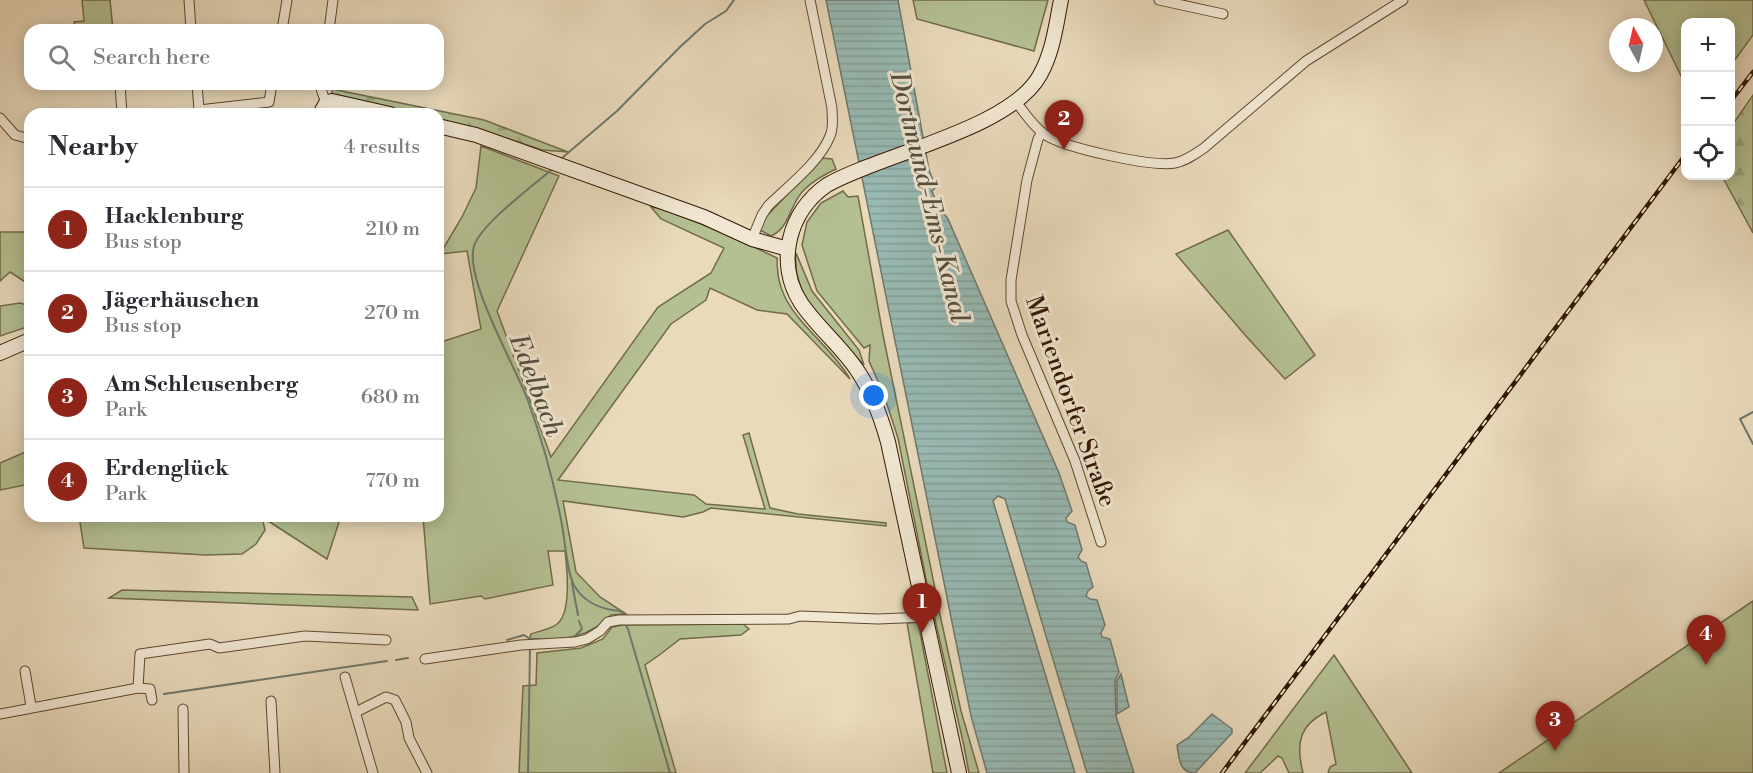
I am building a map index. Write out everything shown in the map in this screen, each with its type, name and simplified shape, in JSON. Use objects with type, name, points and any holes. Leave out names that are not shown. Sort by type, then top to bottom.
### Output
[{"type":"main road","points":[[959,773],[888,442],[876,406],[860,373],[845,352],[801,303],[791,278],[788,249],[795,222],[807,202],[827,185],[991,117],[1016,102],[1031,89],[1040,76],[1048,57],[1061,0]]},
{"type":"main road","points":[[323,108],[339,102],[364,108]]},
{"type":"main road","points":[[444,127],[476,135],[704,217],[752,239],[788,249]]},
{"type":"main road","points":[[0,353],[24,343]]},
{"type":"street","points":[[189,0],[191,24]]},
{"type":"street","points":[[283,24],[287,0]]},
{"type":"street","points":[[329,24],[333,0]]},
{"type":"street","points":[[752,239],[768,206],[819,155],[830,136],[833,124],[832,108],[810,0]]},
{"type":"street","points":[[1160,0],[1223,14]]},
{"type":"street","points":[[1016,102],[1030,121],[1042,132],[1067,145],[1163,163],[1184,160],[1204,148],[1306,61],[1403,0]]},
{"type":"street","points":[[120,90],[122,108]]},
{"type":"street","points":[[197,90],[198,108]]},
{"type":"street","points":[[234,108],[269,102],[271,90]]},
{"type":"street","points":[[321,90],[323,108]]},
{"type":"street","points":[[0,118],[15,135],[24,137]]},
{"type":"street","name":"Mariendorfer Straße","points":[[1042,132],[1038,139],[1028,180],[1011,280],[1011,301],[1022,335],[1075,461],[1101,542]]},
{"type":"street","points":[[425,659],[521,645],[575,642],[587,639],[600,631],[608,622],[619,620],[789,619],[800,616],[878,619],[926,617]]},
{"type":"street","points":[[138,688],[140,654],[210,644],[219,648],[305,636],[386,640]]},
{"type":"street","points":[[25,670],[31,706]]},
{"type":"street","points":[[345,677],[373,773]]},
{"type":"street","points":[[0,714],[31,706],[138,688],[150,689],[152,700]]},
{"type":"street","points":[[356,712],[386,697],[395,700],[406,722],[409,738],[427,773]]},
{"type":"street","points":[[271,701],[275,773]]},
{"type":"street","points":[[183,709],[184,773]]},
{"type":"green space","points":[[82,0],[110,0],[112,24],[74,24],[74,22],[84,21]]},
{"type":"green space","points":[[913,0],[1048,0],[1034,51],[917,19]]},
{"type":"green space","points":[[1644,0],[1753,0],[1753,35],[1735,60],[1735,18],[1681,18],[1681,76],[1663,39],[1663,18],[1653,18]]},
{"type":"green space","points":[[332,90],[337,90],[425,108],[384,108],[332,94]]},
{"type":"green space","points":[[1753,95],[1753,233],[1724,180],[1735,180],[1735,121]]},
{"type":"green space","points":[[444,112],[484,120],[568,152],[542,150],[477,128],[444,121]]},
{"type":"green space","points":[[481,146],[559,176],[497,311],[551,457],[658,307],[711,273],[724,248],[661,219],[651,207],[663,209],[729,235],[777,258],[782,290],[788,302],[850,379],[787,314],[757,310],[710,288],[706,300],[671,324],[558,480],[694,495],[706,504],[765,509],[743,435],[749,433],[770,508],[798,514],[886,523],[886,526],[711,508],[683,517],[563,501],[576,572],[600,597],[626,614],[611,615],[583,634],[529,640],[531,634],[552,627],[562,618],[567,601],[565,551],[548,551],[553,585],[485,599],[481,596],[430,604],[423,522],[444,522],[444,341],[481,329],[467,251],[444,254],[444,247],[476,188]]},
{"type":"green space","points":[[822,158],[832,159],[836,169],[819,178],[799,195],[786,221],[777,232],[771,236],[760,230],[762,221]]},
{"type":"green space","points":[[843,191],[848,197],[858,196],[883,335],[938,603],[931,604],[898,438],[883,392],[869,361],[870,345],[864,348],[817,291],[802,245],[807,222],[821,203]]},
{"type":"green space","points":[[1228,230],[1315,355],[1285,379],[1176,254]]},
{"type":"green space","points":[[0,232],[24,232],[24,281],[10,272],[0,281]]},
{"type":"green space","points":[[796,253],[812,291],[859,350],[864,365],[828,329],[807,301],[796,270]]},
{"type":"green space","points":[[24,304],[24,328],[0,336],[0,306]]},
{"type":"green space","points":[[24,453],[24,485],[0,490],[0,463]]},
{"type":"green space","points":[[80,522],[263,522],[265,530],[256,544],[242,554],[205,555],[84,548]]},
{"type":"green space","points":[[270,522],[339,522],[327,559]]},
{"type":"green space","points":[[122,590],[412,597],[418,610],[109,598]]},
{"type":"green space","points":[[1753,601],[1753,773],[1499,773]]},
{"type":"green space","points":[[939,610],[961,711],[979,773],[969,773],[933,611]]},
{"type":"green space","points":[[918,622],[947,773],[933,773],[907,623]]},
{"type":"green space","points":[[743,624],[749,629],[741,635],[680,639],[645,665],[676,773],[519,773],[523,686],[536,685],[537,653],[581,648],[603,639],[612,627],[623,625]]},
{"type":"green space","points":[[1334,655],[1412,773],[1328,773],[1330,767],[1336,764],[1326,712],[1310,724],[1301,737],[1300,754],[1303,773],[1289,773],[1282,758],[1278,756],[1260,773],[1245,773]]},
{"type":"water","name":"Dortmund-Ems-Kanal","points":[[826,0],[898,0],[929,170],[936,187],[932,191],[937,205],[948,219],[1059,473],[1072,511],[1066,518],[1067,522],[1075,525],[1082,550],[1078,557],[1086,563],[1093,587],[1086,596],[1097,600],[1105,625],[1101,633],[1102,637],[1110,639],[1119,672],[1115,681],[1116,716],[1134,773],[1087,773],[1005,499],[998,496],[993,501],[1075,773],[987,773],[971,716]]},
{"type":"water","points":[[1121,674],[1129,707],[1117,714],[1117,681]]},
{"type":"water","points":[[1212,714],[1232,729],[1232,733],[1195,773],[1190,772],[1181,764],[1177,745],[1188,738]]},
{"type":"waterway","name":"Edelbach","points":[[562,158],[617,111],[705,24],[726,11],[734,0]]},
{"type":"waterway","name":"Edelbach","points":[[551,170],[486,227],[474,246],[473,260],[483,299],[527,398],[543,445],[559,509],[572,582],[579,593],[589,601],[601,607],[621,611],[622,615]]},
{"type":"waterway","points":[[1753,412],[1740,419],[1753,444]]},
{"type":"waterway","points":[[572,583],[578,615]]},
{"type":"waterway","points":[[573,638],[582,629],[579,621]]},
{"type":"waterway","name":"Edelbach","points":[[625,624],[670,773]]},
{"type":"waterway","points":[[507,640],[524,635],[530,639],[541,639]]},
{"type":"waterway","points":[[528,773],[530,647]]},
{"type":"waterway","points":[[396,660],[408,658]]},
{"type":"waterway","points":[[164,694],[387,661]]},
{"type":"railway","points":[[1735,95],[1753,72]]},
{"type":"railway","points":[[1222,773],[1681,161]]},
{"type":"place","name":"Jägerhäuschen","points":[[1064,150]]},
{"type":"place","name":"Hacklenburg","points":[[922,633]]},
{"type":"place","name":"Erdenglück","points":[[1706,665]]},
{"type":"place","name":"Am Schleusenberg","points":[[1555,751]]}]
